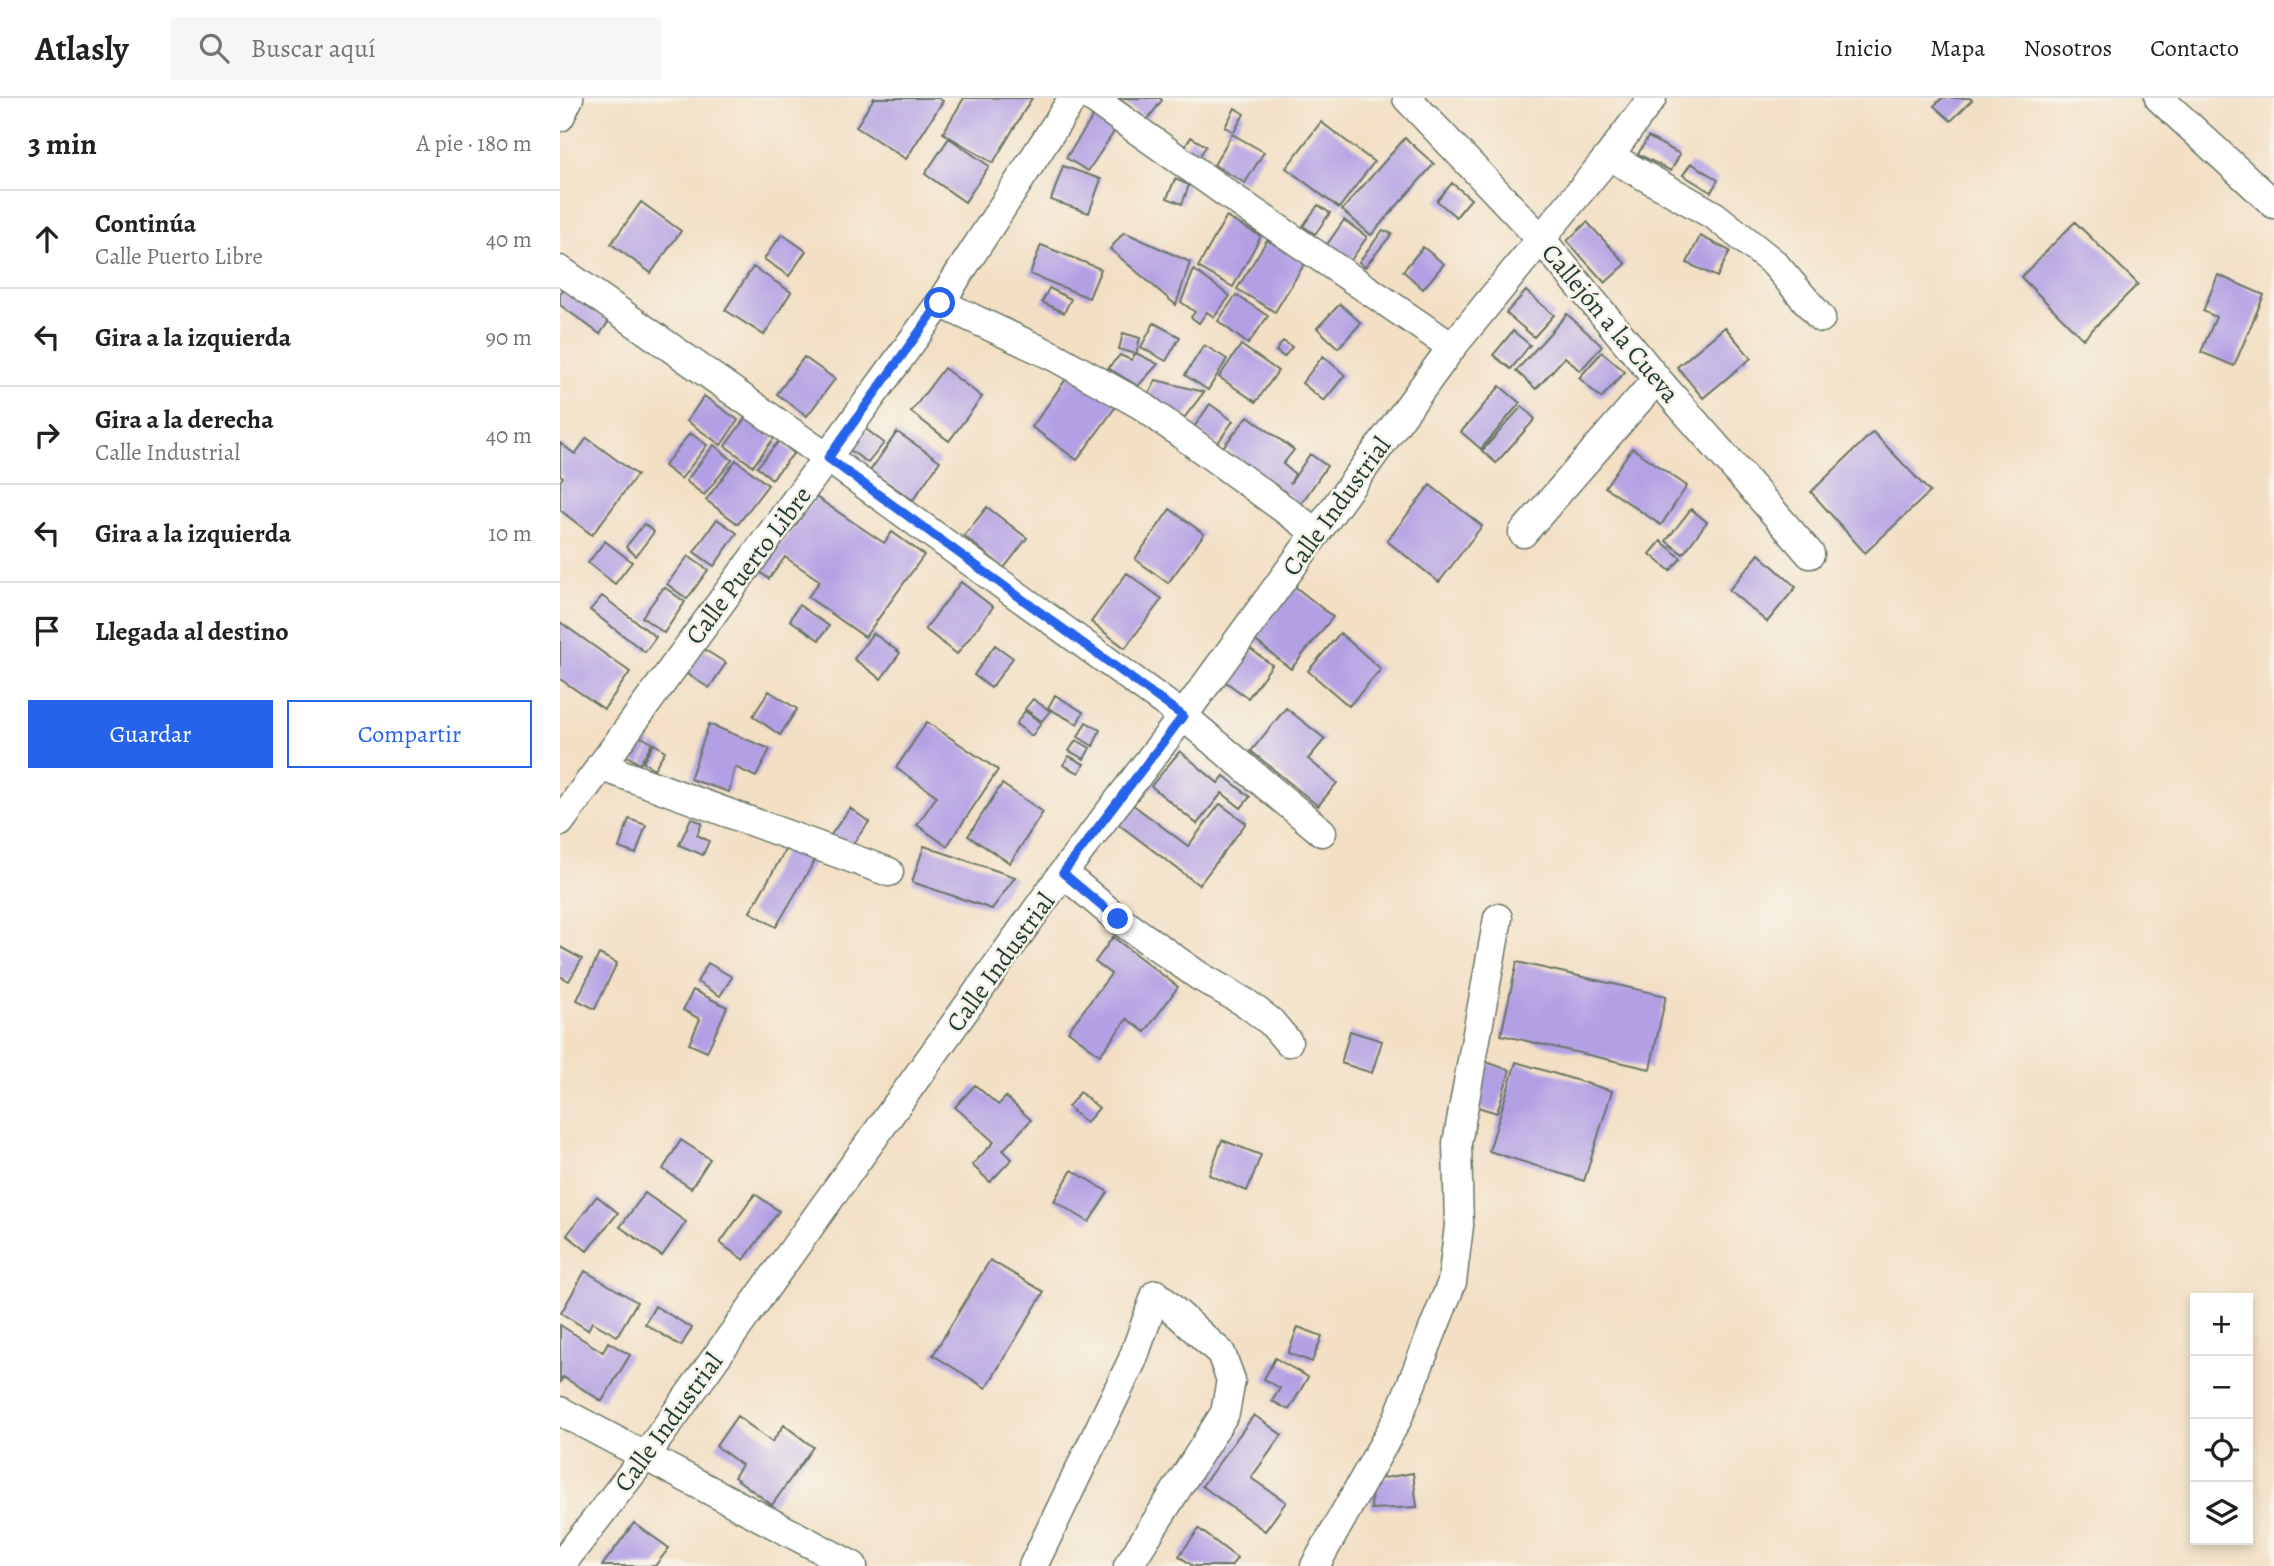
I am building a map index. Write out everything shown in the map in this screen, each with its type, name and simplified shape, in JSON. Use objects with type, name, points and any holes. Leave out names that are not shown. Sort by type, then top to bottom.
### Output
[{"type":"street","points":[[560,117],[569,98]]},
{"type":"street","name":"Calle Puerto Libre","points":[[560,822],[940,303],[1073,98]]},
{"type":"street","points":[[1091,98],[1236,201],[1452,347]]},
{"type":"street","name":"Callejón a la Cueva","points":[[1407,98],[1541,240],[1657,379],[1810,554]]},
{"type":"street","name":"Calle Industrial","points":[[561,1566],[646,1455],[1063,873],[1183,716],[1452,347],[1609,156],[1652,98]]},
{"type":"street","points":[[2159,98],[2274,204]]},
{"type":"street","points":[[1609,156],[1714,216],[1774,262],[1821,318]]},
{"type":"street","points":[[560,270],[828,458],[1183,716],[1322,832]]},
{"type":"street","points":[[940,303],[1055,357],[1141,405],[1317,533]]},
{"type":"street","points":[[1523,533],[1657,379]]},
{"type":"street","points":[[600,766],[889,872]]},
{"type":"street","points":[[1063,873],[1118,919],[1199,976],[1254,1009],[1271,1022],[1288,1042]]},
{"type":"street","points":[[1315,1566],[1397,1420],[1452,1282],[1459,1226],[1457,1143],[1498,918]]},
{"type":"street","points":[[1033,1566],[1132,1361],[1156,1294],[1221,1353],[1231,1380],[1225,1413],[1128,1566]]},
{"type":"street","points":[[560,1410],[853,1566]]},
{"type":"building","points":[[874,98],[938,98],[943,101],[906,159],[856,127]]},
{"type":"building","points":[[964,98],[1032,98],[993,163],[943,133]]},
{"type":"building","points":[[1118,98],[1160,98],[1162,100],[1147,120]]},
{"type":"building","points":[[1942,98],[1972,100],[1951,121],[1934,106]]},
{"type":"building","points":[[1235,108],[1244,114],[1234,132],[1225,127]]},
{"type":"building","points":[[1094,115],[1116,129],[1088,171],[1066,158]]},
{"type":"building","points":[[1321,122],[1374,162],[1339,208],[1286,168]]},
{"type":"building","points":[[1232,134],[1264,152],[1245,183],[1214,165]]},
{"type":"building","points":[[1191,137],[1206,146],[1198,159],[1183,150]]},
{"type":"building","points":[[1648,137],[1680,154],[1671,171],[1638,154]]},
{"type":"building","points":[[949,138],[989,166],[965,202],[925,174]]},
{"type":"building","points":[[1405,138],[1434,164],[1371,235],[1342,210]]},
{"type":"building","points":[[1691,163],[1718,180],[1711,192],[1683,175]]},
{"type":"building","points":[[1063,166],[1101,179],[1089,213],[1051,200]]},
{"type":"building","points":[[1175,179],[1189,185],[1182,204],[1167,198]]},
{"type":"building","points":[[1452,183],[1471,199],[1456,217],[1437,201]]},
{"type":"building","points":[[641,202],[681,231],[651,273],[611,244]]},
{"type":"building","points":[[1318,205],[1330,213],[1315,234],[1303,226]]},
{"type":"building","points":[[1226,217],[1261,236],[1233,287],[1198,267]]},
{"type":"building","points":[[1344,220],[1367,237],[1349,263],[1326,246]]},
{"type":"building","points":[[1587,222],[1626,264],[1605,283],[1567,241]]},
{"type":"building","points":[[2075,222],[2138,284],[2083,339],[2021,277]]},
{"type":"building","points":[[1383,230],[1392,234],[1365,267],[1359,262]]},
{"type":"building","points":[[1124,232],[1190,262],[1176,305],[1110,249]]},
{"type":"building","points":[[782,234],[806,251],[789,276],[764,259]]},
{"type":"building","points":[[1700,236],[1730,251],[1717,277],[1687,263]]},
{"type":"building","points":[[1267,240],[1305,263],[1275,312],[1237,289]]},
{"type":"building","points":[[1041,245],[1101,269],[1089,298],[1030,274]]},
{"type":"building","points":[[1423,247],[1444,264],[1423,289],[1403,271]]},
{"type":"building","points":[[753,267],[791,292],[764,335],[725,310]]},
{"type":"building","points":[[1194,270],[1230,296],[1214,317],[1207,312],[1199,323],[1191,317],[1195,312],[1181,302]]},
{"type":"building","points":[[2218,275],[2264,295],[2234,366],[2201,352],[2216,317],[2203,311]]},
{"type":"building","points":[[564,288],[609,321],[600,334],[560,305],[560,294]]},
{"type":"building","points":[[1049,288],[1071,299],[1064,313],[1042,302]]},
{"type":"building","points":[[1526,291],[1554,315],[1534,337],[1506,313]]},
{"type":"building","points":[[1236,295],[1268,316],[1248,344],[1218,321]]},
{"type":"building","points":[[1340,304],[1361,323],[1338,348],[1317,328]]},
{"type":"building","points":[[1567,314],[1602,346],[1580,371],[1565,357],[1536,389],[1516,371]]},
{"type":"building","points":[[1154,323],[1180,337],[1166,361],[1141,347]]},
{"type":"building","points":[[1725,327],[1751,358],[1703,398],[1677,367]]},
{"type":"building","points":[[1513,331],[1530,345],[1511,369],[1493,355]]},
{"type":"building","points":[[1123,333],[1140,338],[1136,354],[1119,349]]},
{"type":"building","points":[[1283,341],[1292,347],[1284,357],[1276,351]]},
{"type":"building","points":[[1204,345],[1227,359],[1208,390],[1185,375]]},
{"type":"building","points":[[1241,345],[1278,371],[1256,402],[1219,377]]},
{"type":"building","points":[[1602,352],[1625,372],[1601,398],[1579,378]]},
{"type":"building","points":[[1136,353],[1158,364],[1138,386],[1108,368],[1120,355],[1131,360]]},
{"type":"building","points":[[1323,356],[1345,375],[1324,401],[1302,383]]},
{"type":"building","points":[[804,357],[835,379],[807,416],[777,394]]},
{"type":"building","points":[[944,368],[982,397],[949,441],[911,412]]},
{"type":"building","points":[[1071,372],[1117,405],[1077,460],[1032,427]]},
{"type":"building","points":[[1156,380],[1204,392],[1184,418],[1148,396]]},
{"type":"building","points":[[1500,386],[1520,403],[1481,449],[1461,432]]},
{"type":"building","points":[[704,396],[738,420],[721,445],[687,421]]},
{"type":"building","points":[[1210,404],[1233,421],[1217,444],[1194,427]]},
{"type":"building","points":[[1522,406],[1535,419],[1496,463],[1482,451]]},
{"type":"building","points":[[1248,416],[1294,450],[1283,464],[1295,474],[1290,484],[1310,454],[1327,466],[1301,504],[1223,447]]},
{"type":"building","points":[[746,417],[774,438],[753,466],[725,446]]},
{"type":"building","points":[[862,426],[884,443],[868,463],[846,447]]},
{"type":"building","points":[[897,432],[940,461],[913,500],[870,471]]},
{"type":"building","points":[[1873,432],[1930,492],[1865,553],[1811,492]]},
{"type":"building","points":[[690,433],[707,445],[681,479],[664,466]]},
{"type":"building","points":[[587,438],[637,475],[592,535],[560,510],[560,481],[563,477],[560,475],[560,443],[575,454]]},
{"type":"building","points":[[779,441],[794,453],[772,479],[757,467]]},
{"type":"building","points":[[714,445],[732,460],[704,495],[686,481]]},
{"type":"building","points":[[1632,448],[1687,486],[1661,525],[1605,487]]},
{"type":"building","points":[[736,460],[768,485],[738,524],[706,500]]},
{"type":"building","points":[[1430,485],[1482,526],[1439,582],[1387,541]]},
{"type":"building","points":[[816,497],[884,543],[892,532],[924,555],[865,637],[808,597],[820,581],[785,557],[769,579],[760,572]]},
{"type":"building","points":[[987,507],[1027,538],[1004,568],[964,536]]},
{"type":"building","points":[[1170,509],[1204,534],[1168,583],[1135,559]]},
{"type":"building","points":[[1691,509],[1707,522],[1683,554],[1666,541]]},
{"type":"building","points":[[717,519],[737,533],[714,566],[694,552]]},
{"type":"building","points":[[644,524],[654,532],[636,556],[626,547]]},
{"type":"building","points":[[605,541],[632,562],[615,584],[588,563]]},
{"type":"building","points":[[1661,541],[1681,558],[1670,571],[1650,554]]},
{"type":"building","points":[[1759,554],[1796,587],[1767,622],[1729,590]]},
{"type":"building","points":[[688,556],[708,570],[687,599],[667,584]]},
{"type":"building","points":[[1127,573],[1162,599],[1125,648],[1091,622]]},
{"type":"building","points":[[961,582],[993,607],[957,654],[925,629]]},
{"type":"building","points":[[1293,585],[1333,617],[1291,669],[1252,638]]},
{"type":"building","points":[[664,587],[685,602],[664,633],[642,617]]},
{"type":"building","points":[[602,596],[656,637],[645,652],[590,610]]},
{"type":"building","points":[[799,605],[829,626],[819,640],[790,620]]},
{"type":"building","points":[[560,622],[630,672],[604,709],[560,679]]},
{"type":"building","points":[[873,633],[900,653],[881,679],[854,659]]},
{"type":"building","points":[[1340,633],[1381,669],[1349,706],[1308,671]]},
{"type":"building","points":[[1244,644],[1272,665],[1248,698],[1219,677]]},
{"type":"building","points":[[697,645],[726,663],[709,688],[681,670]]},
{"type":"building","points":[[995,645],[1013,658],[991,688],[974,675]]},
{"type":"building","points":[[769,691],[797,709],[780,735],[753,716]]},
{"type":"building","points":[[1055,695],[1083,712],[1077,724],[1048,708]]},
{"type":"building","points":[[1033,699],[1050,711],[1042,721],[1025,709]]},
{"type":"building","points":[[1286,708],[1325,739],[1308,759],[1337,783],[1318,806],[1251,751]]},
{"type":"building","points":[[1025,711],[1041,723],[1032,736],[1016,724]]},
{"type":"building","points":[[927,722],[998,770],[947,846],[917,825],[937,796],[896,768]]},
{"type":"building","points":[[1086,722],[1100,730],[1093,746],[1078,737]]},
{"type":"building","points":[[709,724],[770,749],[756,777],[735,767],[729,792],[690,779]]},
{"type":"building","points":[[633,732],[652,743],[640,764],[622,753]]},
{"type":"building","points":[[1076,740],[1090,748],[1084,759],[1069,751]]},
{"type":"building","points":[[654,744],[665,751],[654,769],[643,762]]},
{"type":"building","points":[[1180,751],[1218,783],[1224,776],[1250,797],[1241,808],[1222,793],[1197,824],[1151,786]]},
{"type":"building","points":[[1069,756],[1084,764],[1079,773],[1063,765]]},
{"type":"building","points":[[1002,784],[1043,812],[1010,863],[968,836]]},
{"type":"building","points":[[1128,801],[1188,846],[1220,804],[1246,823],[1199,885],[1113,820]]},
{"type":"building","points":[[850,808],[869,822],[848,850],[830,836]]},
{"type":"building","points":[[691,818],[702,823],[697,835],[709,841],[703,855],[679,845]]},
{"type":"building","points":[[629,819],[646,825],[636,854],[619,848]]},
{"type":"building","points":[[924,846],[1015,877],[992,909],[912,882]]},
{"type":"building","points":[[787,847],[818,855],[776,927],[750,912]]},
{"type":"building","points":[[1113,937],[1178,987],[1145,1032],[1127,1019],[1100,1055],[1068,1031],[1111,974],[1095,962]]},
{"type":"building","points":[[560,947],[582,959],[569,981],[560,976]]},
{"type":"building","points":[[599,954],[617,963],[595,1009],[577,1000]]},
{"type":"building","points":[[1517,962],[1666,996],[1650,1069],[1501,1035]]},
{"type":"building","points":[[708,963],[732,977],[720,996],[697,982]]},
{"type":"building","points":[[693,990],[727,1007],[707,1052],[689,1044],[700,1019],[683,1010]]},
{"type":"building","points":[[1350,1031],[1382,1041],[1372,1073],[1341,1063]]},
{"type":"building","points":[[1483,1061],[1510,1070],[1497,1113],[1471,1105]]},
{"type":"building","points":[[1516,1062],[1612,1091],[1584,1181],[1489,1151]]},
{"type":"building","points":[[975,1085],[998,1105],[1006,1097],[1031,1120],[1003,1150],[1012,1159],[990,1182],[972,1165],[994,1142],[955,1107]]},
{"type":"building","points":[[1080,1092],[1099,1108],[1086,1123],[1068,1107]]},
{"type":"building","points":[[681,1140],[710,1159],[691,1188],[663,1169]]},
{"type":"building","points":[[1222,1140],[1261,1155],[1247,1191],[1209,1175]]},
{"type":"building","points":[[1072,1170],[1108,1192],[1089,1222],[1054,1201]]},
{"type":"building","points":[[645,1193],[686,1222],[662,1256],[620,1227]]},
{"type":"building","points":[[755,1194],[779,1211],[744,1260],[720,1243]]},
{"type":"building","points":[[597,1196],[618,1213],[587,1251],[567,1235]]},
{"type":"building","points":[[990,1260],[1044,1292],[986,1388],[933,1355]]},
{"type":"building","points":[[585,1271],[637,1302],[617,1336],[592,1322],[588,1330],[561,1313]]},
{"type":"building","points":[[655,1306],[692,1328],[681,1346],[645,1324]]},
{"type":"building","points":[[560,1325],[603,1352],[608,1342],[630,1355],[602,1401],[563,1377],[560,1382]]},
{"type":"building","points":[[1298,1327],[1322,1336],[1312,1362],[1288,1353]]},
{"type":"building","points":[[1275,1358],[1308,1377],[1289,1410],[1272,1401],[1280,1388],[1264,1379]]},
{"type":"building","points":[[1254,1415],[1282,1435],[1251,1478],[1286,1502],[1265,1531],[1202,1486]]},
{"type":"building","points":[[737,1416],[772,1442],[784,1425],[813,1447],[772,1505],[734,1477],[742,1465],[716,1446]]},
{"type":"building","points":[[1413,1473],[1417,1507],[1371,1509],[1372,1480]]},
{"type":"building","points":[[634,1523],[669,1548],[655,1566],[602,1566]]},
{"type":"building","points":[[1199,1529],[1237,1558],[1231,1566],[1193,1566],[1179,1556]]},
{"type":"route","points":[[940,303],[828,458],[1183,716],[1063,873],[1118,919]]}]
